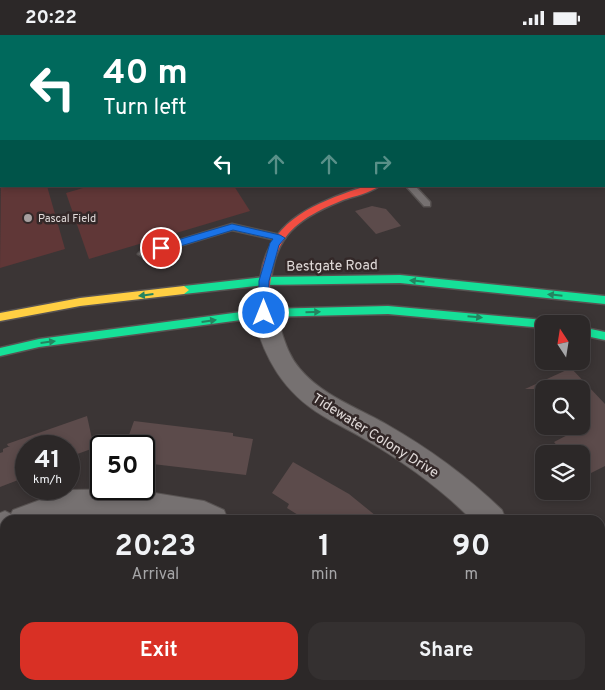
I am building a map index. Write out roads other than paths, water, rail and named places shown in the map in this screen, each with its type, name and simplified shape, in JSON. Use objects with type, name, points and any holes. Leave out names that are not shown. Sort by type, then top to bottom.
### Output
[{"type":"main road","points":[[264,313],[264,281],[274,243],[303,217],[340,198],[372,187]]},
{"type":"main road","name":"Bestgate Road","points":[[0,317],[80,303],[264,281],[400,279],[605,301]]},
{"type":"main road","points":[[0,352],[38,343],[264,313],[388,310],[535,323]]},
{"type":"main road","points":[[590,333],[605,336]]},
{"type":"street","name":"Tidewater Colony Drive","points":[[264,313],[276,353],[287,371],[303,388],[326,405],[381,434],[430,466],[486,515]]},
{"type":"street","points":[[37,515],[67,504],[126,501],[204,515]]},
{"type":"lane","points":[[411,187],[427,204]]},
{"type":"lane","points":[[143,254],[232,227],[280,238]]},
{"type":"place","name":"Pascal Field","points":[[28,218]]}]
